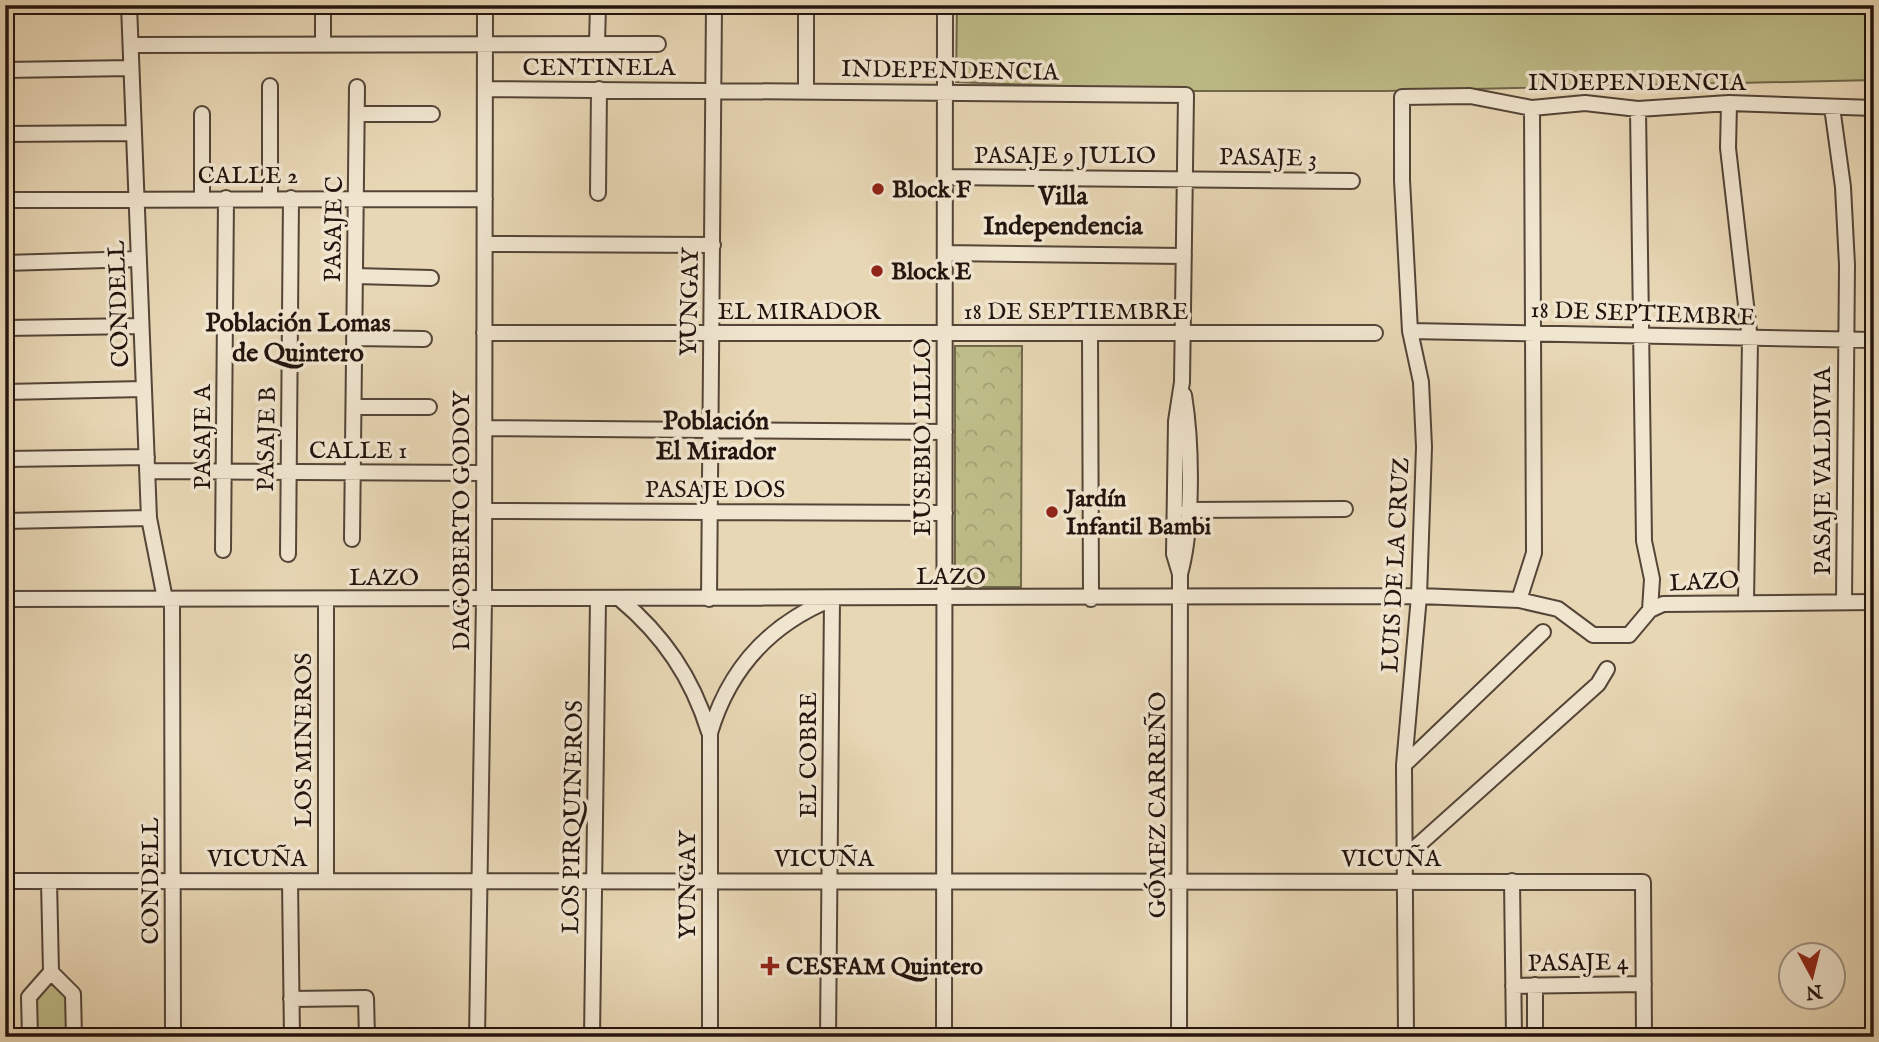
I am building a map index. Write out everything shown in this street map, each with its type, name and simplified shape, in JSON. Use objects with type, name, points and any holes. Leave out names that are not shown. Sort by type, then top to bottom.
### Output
[{"type":"street","points":[[5,6],[129,5]]},
{"type":"street","name":"CONDELL","points":[[129,5],[149,518],[168,599],[173,1037]]},
{"type":"street","points":[[323,5],[323,44]]},
{"type":"street","name":"DAGOBERTO GODOY","points":[[477,1037],[484,599],[485,5]]},
{"type":"street","points":[[597,44],[598,5]]},
{"type":"street","name":"YUNGAY","points":[[709,599],[714,5]]},
{"type":"street","points":[[806,5],[806,92]]},
{"type":"street","name":"EUSEBIO LILLO","points":[[944,1037],[945,5]]},
{"type":"street","points":[[131,45],[658,44]]},
{"type":"street","points":[[5,70],[131,68]]},
{"type":"street","points":[[270,86],[270,198]]},
{"type":"street","name":"PASAJE C","points":[[352,539],[357,87]]},
{"type":"street","name":"CENTINELA","points":[[485,89],[713,90]]},
{"type":"street","points":[[598,193],[599,89]]},
{"type":"street","name":"INDEPENDENCIA","points":[[713,90],[1186,95]]},
{"type":"street","name":"GÓMEZ CARREÑO","points":[[1180,574],[1186,553],[1188,510],[1188,421],[1182,382],[1186,95]]},
{"type":"street","name":"INDEPENDENCIA","points":[[1402,97],[1471,96],[1532,108],[1585,103],[1638,109],[1728,103],[1874,108]]},
{"type":"street","name":"LUIS DE LA CRUZ","points":[[1402,97],[1402,180],[1410,331],[1421,382],[1424,447],[1419,596],[1405,765],[1406,1037]]},
{"type":"street","points":[[1728,103],[1728,148],[1750,340],[1746,602]]},
{"type":"street","name":"PASAJE VALDIVIA","points":[[1832,107],[1846,227],[1844,601]]},
{"type":"street","points":[[1519,600],[1534,553],[1532,108]]},
{"type":"street","points":[[1638,109],[1644,541],[1652,579],[1650,610]]},
{"type":"street","points":[[202,114],[202,198]]},
{"type":"street","points":[[357,114],[432,114]]},
{"type":"street","points":[[5,134],[134,133]]},
{"type":"street","name":"PASAJE 9 JULIO","points":[[945,177],[1184,179]]},
{"type":"street","name":"PASAJE 3","points":[[1184,179],[1352,181]]},
{"type":"street","name":"PASAJE A","points":[[223,550],[226,198]]},
{"type":"street","name":"PASAJE B","points":[[288,554],[291,198]]},
{"type":"street","name":"CALLE 2","points":[[5,200],[485,199]]},
{"type":"street","points":[[485,244],[713,245]]},
{"type":"street","points":[[945,253],[1184,256]]},
{"type":"street","points":[[5,263],[139,260]]},
{"type":"street","points":[[355,276],[432,278]]},
{"type":"street","points":[[5,328],[141,326]]},
{"type":"street","name":"18 DE SEPTIEMBRE","points":[[1410,331],[1641,334],[1750,340],[1874,340]]},
{"type":"street","name":"EL MIRADOR","points":[[485,333],[945,334]]},
{"type":"street","name":"18 DE SEPTIEMBRE","points":[[945,334],[1375,333]]},
{"type":"street","points":[[1090,334],[1091,599]]},
{"type":"street","points":[[354,338],[424,339]]},
{"type":"street","name":"GÓMEZ CARREÑO","points":[[1179,1037],[1180,574],[1174,541],[1175,421],[1182,382]]},
{"type":"street","points":[[5,392],[144,389]]},
{"type":"street","points":[[354,407],[429,407]]},
{"type":"street","points":[[484,428],[945,432]]},
{"type":"street","points":[[5,460],[147,464]]},
{"type":"street","name":"CALLE 1","points":[[147,464],[224,472],[484,473]]},
{"type":"street","points":[[1188,510],[1345,509]]},
{"type":"street","name":"PASAJE DOS","points":[[484,511],[945,513]]},
{"type":"street","points":[[5,521],[149,518]]},
{"type":"street","name":"LAZO","points":[[5,599],[1091,599],[1419,596],[1519,600],[1558,609],[1593,635],[1629,635],[1650,610],[1663,604],[1874,601]]},
{"type":"street","name":"LOS PIRQUINEROS","points":[[592,1037],[598,599]]},
{"type":"street","name":"YUNGAY","points":[[620,599],[649,625],[675,657],[695,693],[710,733],[710,1037]]},
{"type":"street","name":"YUNGAY","points":[[710,733],[728,687],[757,647],[792,619],[832,599]]},
{"type":"street","name":"EL COBRE","points":[[828,1037],[832,599]]},
{"type":"street","name":"LOS MINEROS","points":[[326,600],[326,881]]},
{"type":"street","points":[[1405,765],[1543,632]]},
{"type":"street","points":[[1405,857],[1598,684],[1607,669]]},
{"type":"street","points":[[290,880],[292,1037]]},
{"type":"street","name":"VICUÑA","points":[[5,881],[1643,882],[1644,984]]},
{"type":"street","points":[[49,881],[51,972],[72,994],[74,1037]]},
{"type":"street","points":[[1513,881],[1514,1037]]},
{"type":"street","points":[[30,1037],[29,997],[51,972]]},
{"type":"street","points":[[1644,984],[1644,1037]]},
{"type":"street","name":"PASAJE 4","points":[[1513,986],[1644,984]]},
{"type":"street","points":[[1535,985],[1535,1037]]},
{"type":"street","points":[[291,999],[366,998],[367,1037]]},
{"type":"green space","points":[[957,5],[1874,5],[1874,80],[1385,91],[1188,91],[956,82]]},
{"type":"green space","points":[[955,346],[1022,346],[1021,587],[955,587]]},
{"type":"green space","points":[[48,981],[69,1000],[69,1037],[36,1037],[34,997]]},
{"type":"place","name":"Block F","points":[[878,189]]},
{"type":"place","name":"Block E","points":[[877,271]]},
{"type":"place","name":"Jardín Infantil Bambi","points":[[1052,512]]},
{"type":"place","name":"CESFAM Quintero","points":[[770,966]]},
{"type":"district","name":"Villa Independencia","points":[[1063,210]]},
{"type":"district","name":"Población Lomas de Quintero","points":[[298,337]]},
{"type":"district","name":"Población El Mirador","points":[[716,435]]}]
